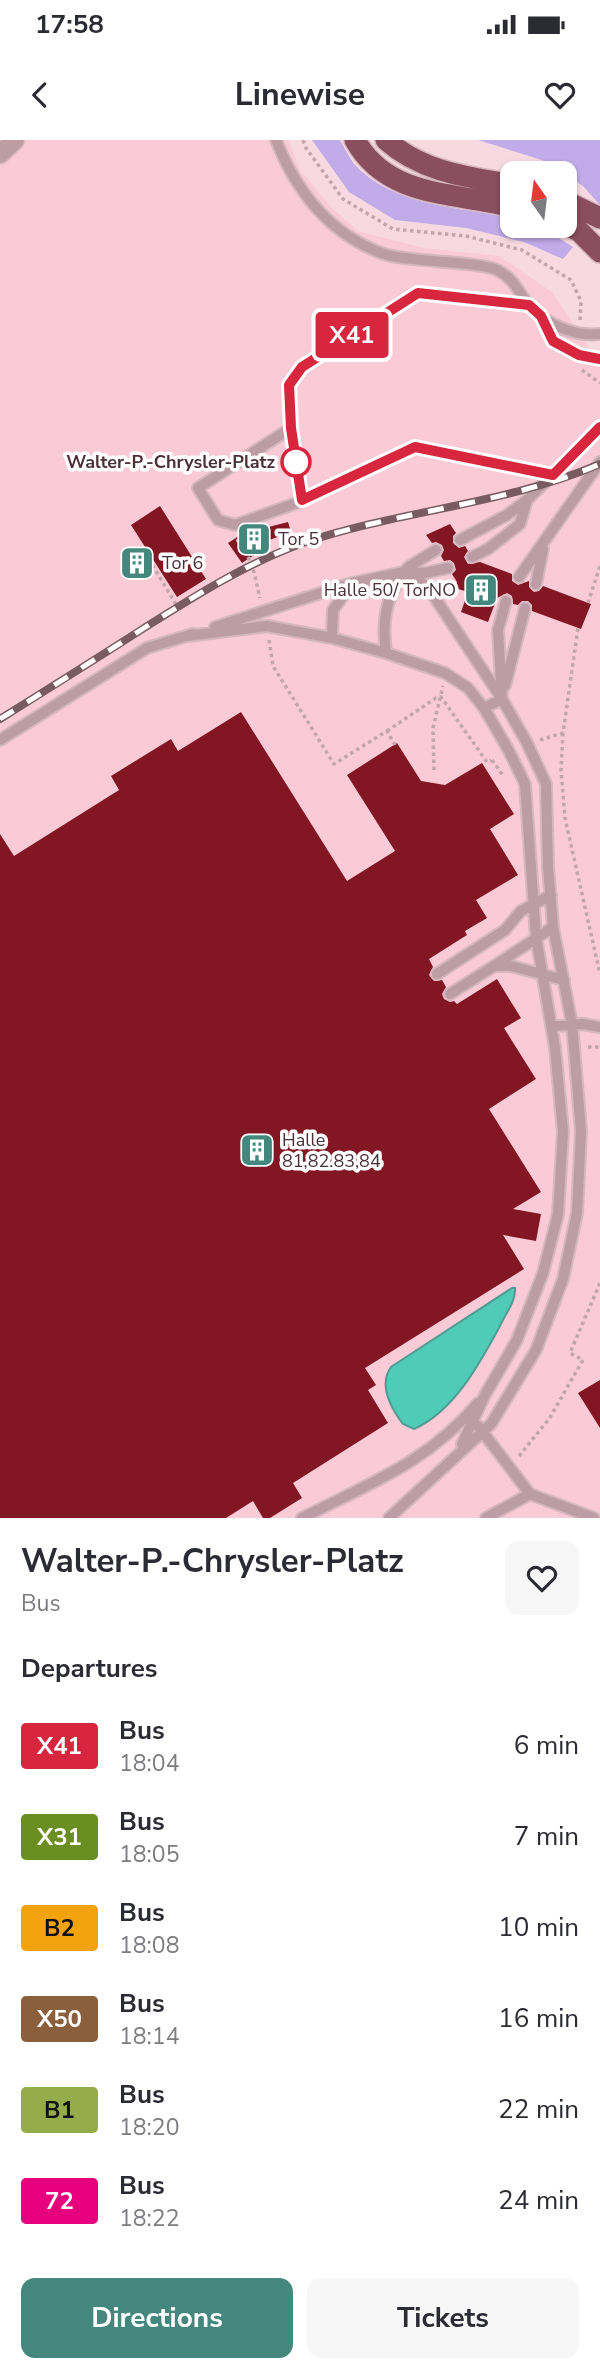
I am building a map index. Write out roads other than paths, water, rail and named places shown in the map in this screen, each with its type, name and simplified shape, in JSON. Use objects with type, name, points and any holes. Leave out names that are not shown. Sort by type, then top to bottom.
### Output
[{"type":"highway","points":[[355,140],[372,162],[388,176],[410,186],[429,193],[500,205]]},
{"type":"highway","points":[[386,140],[409,157],[443,172],[500,183]]},
{"type":"highway","points":[[578,207],[600,218]]},
{"type":"highway","points":[[578,230],[600,252]]},
{"type":"street","points":[[0,154],[15,140]]},
{"type":"lane","points":[[276,140],[296,183],[336,229],[383,254],[496,269],[513,281],[529,305],[541,316],[579,334],[600,334]]},
{"type":"lane","points":[[302,500],[291,428],[289,385],[302,367],[418,293],[529,305]]},
{"type":"lane","points":[[541,316],[553,341],[579,355],[600,359]]},
{"type":"lane","points":[[291,428],[198,488],[218,520],[235,525],[302,500],[415,447],[553,475]]},
{"type":"lane","points":[[460,540],[507,515],[527,500],[600,428]]},
{"type":"lane","points":[[519,577],[600,463]]},
{"type":"lane","points":[[472,557],[488,549],[520,524],[527,500]]},
{"type":"lane","points":[[536,583],[544,542]]},
{"type":"lane","points":[[386,653],[384,636],[391,591],[410,566],[436,550]]},
{"type":"lane","points":[[0,740],[147,648],[352,583],[404,572],[425,573],[448,568]]},
{"type":"lane","points":[[389,1518],[491,1424],[536,1350],[563,1279],[577,1213],[581,1131],[572,1024],[554,927],[546,784],[502,699],[427,586],[404,572]]},
{"type":"lane","points":[[332,638],[333,610],[352,583]]},
{"type":"lane","points":[[502,699],[498,630],[506,601]]},
{"type":"lane","points":[[484,708],[502,699],[525,608]]},
{"type":"lane","points":[[187,636],[267,626],[332,638],[445,673],[468,688],[484,708],[525,784],[536,937],[552,1026],[563,1132],[558,1214],[543,1273],[517,1340],[485,1395],[455,1456]]},
{"type":"lane","points":[[438,974],[505,930],[522,911],[551,895]]},
{"type":"lane","points":[[450,994],[554,927]]},
{"type":"lane","points":[[494,966],[511,966],[564,980]]},
{"type":"lane","points":[[552,1026],[572,1024],[600,1027]]},
{"type":"lane","points":[[302,1518],[370,1486],[413,1461],[460,1424],[485,1395]]},
{"type":"lane","points":[[474,1421],[530,1494],[594,1518]]},
{"type":"lane","points":[[486,1518],[530,1494]]},
{"type":"railway","points":[[0,719],[201,593],[282,551],[377,522],[527,489],[600,464]]},
{"type":"place","name":"Walter-P.-Chrysler-Platz","points":[[296,462]]},
{"type":"place","name":"Tor 5","points":[[254,539]]},
{"type":"place","name":"Tor 6","points":[[137,563]]},
{"type":"place","name":"Halle 50/ TorNO","points":[[481,590]]},
{"type":"place","name":"Halle 81,82.83,84","points":[[257,1150]]}]
